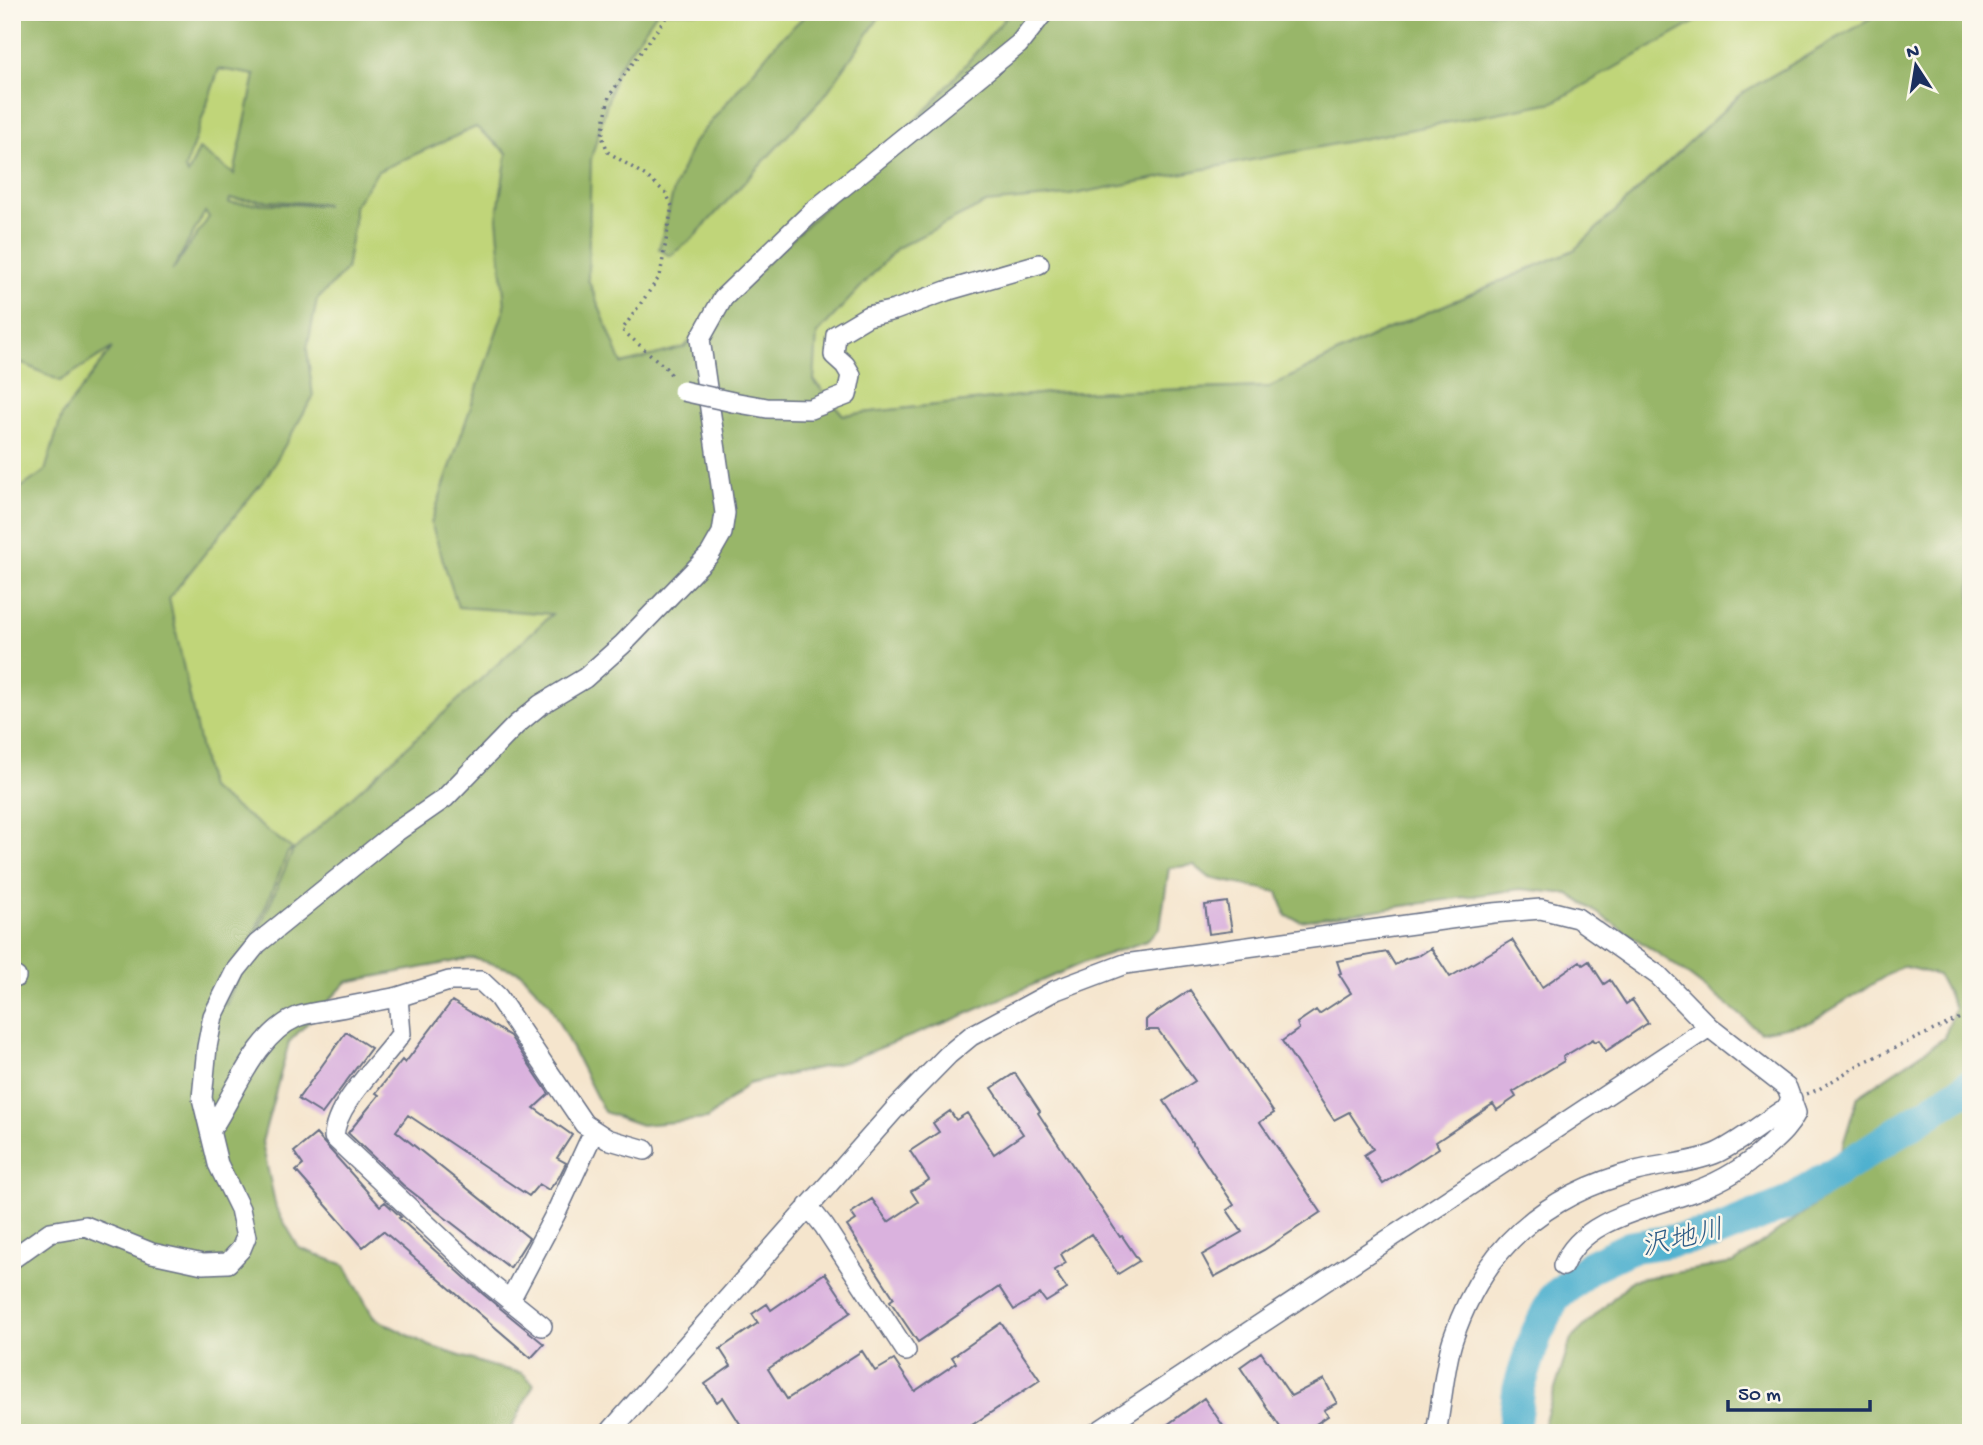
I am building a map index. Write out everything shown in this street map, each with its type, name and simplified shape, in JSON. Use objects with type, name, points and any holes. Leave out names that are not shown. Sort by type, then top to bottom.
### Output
[{"type":"street","points":[[12,1259],[50,1232],[85,1226],[152,1253],[203,1264],[228,1263],[241,1249],[246,1237],[240,1209],[218,1164],[202,1098],[213,1016],[236,970],[257,944],[393,834],[444,798],[516,725],[540,705],[585,678],[623,644],[710,554],[722,533],[724,513],[700,339],[723,298],[812,212],[1019,44],[1044,12]]},
{"type":"street","points":[[683,391],[767,408],[810,409],[847,395],[851,375],[834,355],[836,335],[868,316],[895,310],[946,291],[1039,264]]},
{"type":"street","points":[[609,1433],[808,1206],[947,1055],[971,1036],[1056,990],[1125,964],[1493,912],[1541,909],[1577,918],[1659,976],[1709,1027],[1787,1088],[1796,1113],[1790,1125],[1758,1156],[1733,1175],[1696,1191],[1634,1211],[1590,1231],[1568,1253],[1563,1266]]},
{"type":"street","points":[[210,1131],[224,1110],[237,1081],[266,1041],[298,1016],[398,997],[449,981],[481,981],[498,997],[584,1124],[607,1139],[645,1150]]},
{"type":"street","points":[[398,997],[401,1034],[334,1123],[334,1137],[491,1285],[542,1326]]},
{"type":"street","points":[[1096,1433],[1709,1027]]},
{"type":"street","points":[[1436,1433],[1452,1342],[1468,1300],[1489,1263],[1511,1237],[1543,1213],[1590,1188],[1635,1171],[1697,1160],[1717,1153],[1786,1108],[1792,1099]]},
{"type":"street","points":[[510,1300],[551,1224],[594,1131]]},
{"type":"street","points":[[808,1206],[906,1351]]},
{"type":"path","points":[[670,12],[609,96],[602,136],[608,152],[646,176],[666,193],[672,205],[660,276],[622,330],[665,367],[683,391]]},
{"type":"path","points":[[1792,1099],[1819,1089],[1860,1064],[1971,1013]]},
{"type":"green space","points":[[12,12],[1883,12],[1742,93],[1574,250],[1377,334],[1270,387],[1048,393],[843,415],[815,381],[207,1047],[12,1116]]},
{"type":"green space","points":[[12,12],[657,12],[617,69],[591,159],[588,279],[622,364],[684,347],[746,283],[933,103],[1010,12],[1713,12],[1554,102],[1070,195],[986,203],[897,248],[817,334],[814,381],[843,415],[1048,393],[1270,387],[1377,334],[1574,250],[1742,93],[1883,12],[1971,12],[1971,1433],[1541,1433],[1571,1339],[1632,1280],[1734,1263],[1827,1196],[1858,1096],[1944,1038],[1955,1008],[1938,975],[1902,966],[1811,1022],[1760,1032],[1672,963],[1569,894],[1520,889],[1301,921],[1286,916],[1278,892],[1210,878],[1194,865],[1169,868],[1160,928],[1146,941],[1085,962],[957,1018],[844,1062],[748,1084],[707,1119],[641,1125],[604,1112],[549,1003],[520,972],[472,958],[347,982],[289,1042],[262,1142],[276,1208],[299,1248],[345,1265],[374,1318],[430,1346],[522,1373],[534,1384],[509,1433],[12,1433],[12,494],[45,471],[62,415],[112,348],[60,381],[12,358]],"holes":[[[219,69],[255,75],[234,174],[199,149],[188,174],[185,169]],[[476,127],[507,153],[497,218],[505,307],[431,523],[458,607],[552,614],[294,850],[209,788],[169,598],[267,476],[313,397],[307,349],[317,300],[346,270],[354,223],[354,206],[378,171]],[[230,199],[326,205],[229,203]],[[205,212],[209,217],[172,271]],[[293,850],[226,1005],[288,852]]]},
{"type":"green space","points":[[809,12],[883,12],[825,95],[693,238],[670,256],[659,249],[674,189],[693,143],[779,40]]},
{"type":"building","points":[[1227,902],[1232,931],[1209,934],[1205,905]]},
{"type":"building","points":[[1512,940],[1542,987],[1580,961],[1583,965],[1589,961],[1604,984],[1610,980],[1626,1004],[1632,1000],[1648,1023],[1606,1051],[1599,1040],[1595,1042],[1593,1039],[1563,1057],[1564,1061],[1513,1092],[1516,1097],[1497,1110],[1493,1104],[1436,1142],[1439,1148],[1383,1184],[1364,1155],[1373,1149],[1349,1112],[1334,1120],[1282,1041],[1299,1029],[1297,1023],[1316,1010],[1319,1014],[1351,993],[1339,974],[1341,973],[1337,961],[1387,952],[1395,965],[1431,948],[1450,977]]},
{"type":"building","points":[[1190,990],[1274,1113],[1260,1122],[1321,1212],[1264,1250],[1214,1277],[1202,1255],[1242,1232],[1227,1210],[1234,1205],[1164,1101],[1195,1081],[1158,1030],[1146,1030],[1146,1020],[1149,1017]]},
{"type":"building","points":[[452,1001],[510,1036],[549,1094],[534,1108],[572,1135],[557,1158],[566,1163],[559,1177],[549,1190],[539,1184],[529,1196],[408,1115],[396,1131],[529,1238],[510,1268],[403,1185],[348,1133],[379,1095],[376,1093],[402,1060],[405,1063]]},
{"type":"building","points":[[346,1032],[371,1048],[322,1114],[298,1099]]},
{"type":"building","points":[[1015,1073],[1040,1111],[1038,1113],[1120,1237],[1122,1236],[1139,1261],[1118,1274],[1091,1234],[1061,1254],[1066,1263],[1054,1270],[1067,1289],[1046,1302],[1040,1294],[1014,1310],[999,1287],[918,1342],[890,1301],[894,1298],[847,1226],[856,1220],[851,1213],[872,1199],[888,1222],[918,1202],[911,1191],[929,1180],[910,1151],[939,1132],[933,1123],[950,1111],[956,1120],[967,1113],[994,1154],[1023,1134],[992,1088]]},
{"type":"building","points":[[316,1134],[380,1206],[385,1202],[483,1294],[544,1344],[531,1358],[383,1231],[363,1247],[296,1171],[303,1165],[294,1152]]},
{"type":"building","points":[[825,1273],[851,1312],[768,1369],[787,1399],[862,1351],[875,1371],[894,1360],[915,1391],[956,1363],[952,1357],[1001,1323],[1040,1380],[960,1433],[746,1433],[723,1397],[717,1402],[705,1384],[731,1366],[720,1349],[758,1323],[752,1314],[767,1304],[771,1310]]},
{"type":"building","points":[[1261,1352],[1291,1396],[1324,1379],[1337,1403],[1324,1410],[1328,1416],[1302,1433],[1284,1433],[1240,1367]]},
{"type":"building","points":[[1204,1398],[1228,1433],[1156,1433]]},
{"type":"waterway","name":"沢地川","points":[[1513,1433],[1519,1388],[1536,1335],[1554,1298],[1591,1266],[1631,1247],[1710,1235],[1788,1203],[1971,1085]]}]
